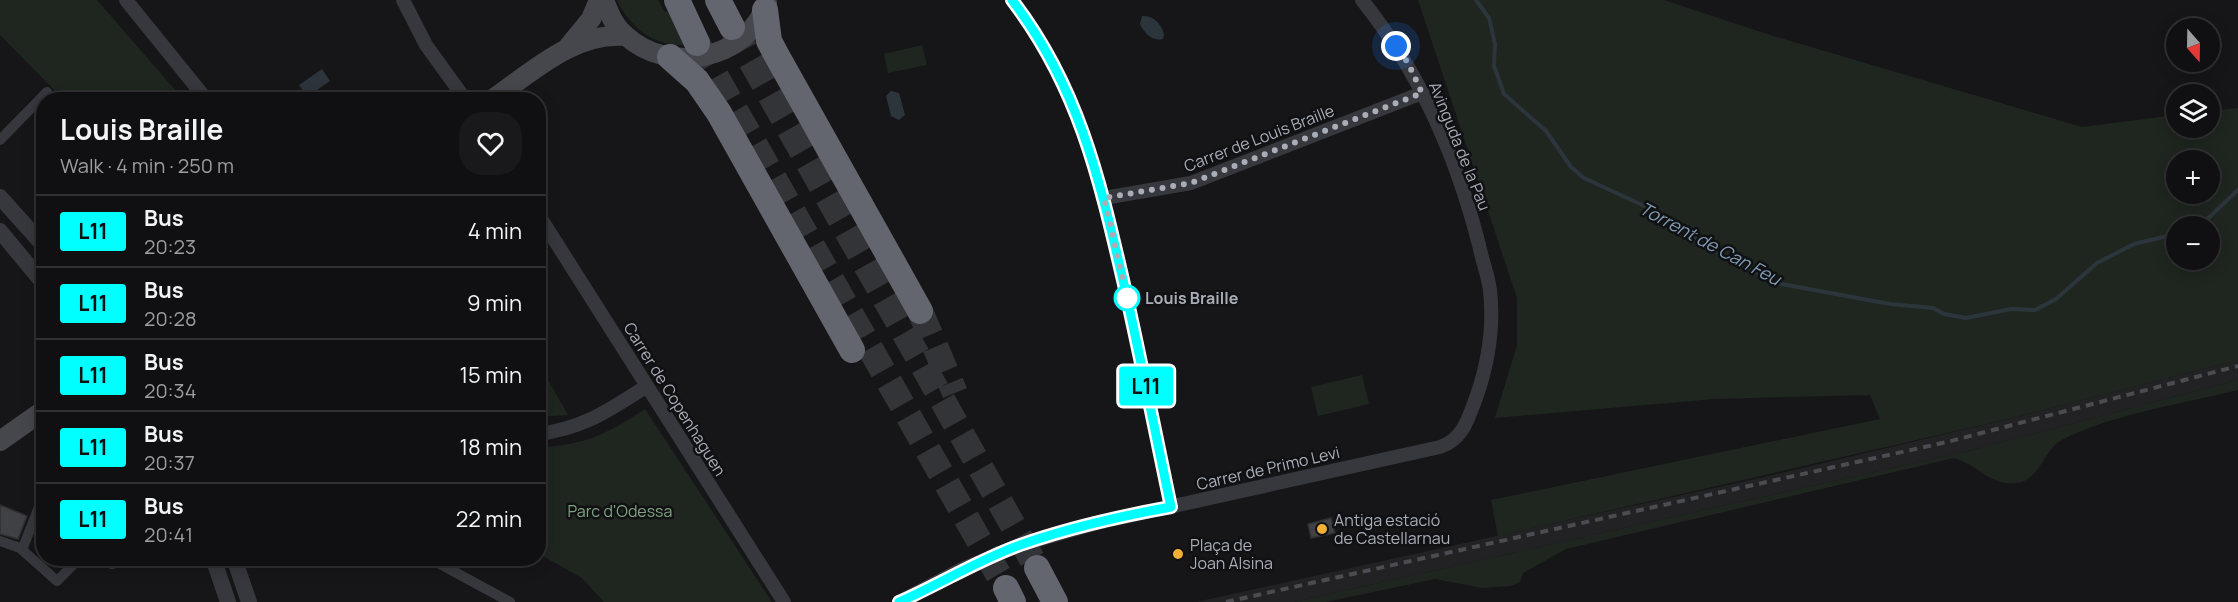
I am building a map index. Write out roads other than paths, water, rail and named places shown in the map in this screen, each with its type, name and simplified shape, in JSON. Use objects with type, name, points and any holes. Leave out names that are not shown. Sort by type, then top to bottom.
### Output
[{"type":"highway","points":[[677,0],[687,53],[697,81],[719,113],[852,350]]},
{"type":"highway","points":[[718,0],[755,16],[765,26],[773,48],[920,311]]},
{"type":"highway","points":[[1036,568],[1055,602]]},
{"type":"main road","points":[[566,49],[591,19],[599,0]]},
{"type":"main road","points":[[604,0],[610,16],[625,36],[650,52],[687,53],[725,49],[755,16]]},
{"type":"main road","points":[[503,92],[566,49],[598,36],[625,36]]},
{"type":"main road","points":[[2,438],[36,415]]},
{"type":"main road","points":[[2,438],[36,423]]},
{"type":"street","points":[[126,0],[200,92]]},
{"type":"street","points":[[403,0],[426,45],[460,92]]},
{"type":"street","points":[[1012,0],[1052,61],[1084,129],[1104,198],[1171,507]]},
{"type":"street","name":"Avinguda de la Pau","points":[[1362,0],[1408,63],[1422,93],[1467,198],[1490,290],[1488,354],[1479,388],[1461,432],[1452,442],[1440,447]]},
{"type":"street","name":"Carrer de Louis Braille","points":[[1104,198],[1191,183],[1422,93]]},
{"type":"street","points":[[0,140],[36,103]]},
{"type":"street","points":[[0,197],[36,237]]},
{"type":"street","name":"Carrer de Copenhaguen","points":[[546,227],[784,602]]},
{"type":"street","points":[[0,231],[36,274]]},
{"type":"street","points":[[546,433],[567,430],[598,417],[647,386]]},
{"type":"street","name":"Carrer de Primo Levi","points":[[902,601],[962,570],[1020,545],[1098,523],[1440,447]]},
{"type":"street","points":[[22,550],[36,514]]},
{"type":"street","points":[[0,541],[22,550],[36,562]]},
{"type":"street","points":[[40,566],[57,581],[72,566]]},
{"type":"street","points":[[216,566],[228,602]]},
{"type":"street","points":[[237,566],[249,602]]},
{"type":"street","points":[[444,566],[510,602]]},
{"type":"waterway","name":"Torrent de Can Feu","points":[[1476,0],[1489,18],[1495,44],[1494,66],[1504,94],[1546,131],[1571,167],[1584,178],[1651,209],[1721,255],[1776,283],[1890,304],[1933,308],[1944,314],[1966,318],[2011,309],[2035,310],[2056,299],[2097,263],[2134,244],[2166,236]]},
{"type":"waterway","name":"Torrent de Can Feu","points":[[2210,216],[2238,190]]},
{"type":"tunnel","points":[[732,27],[1037,568]]},
{"type":"tunnel","points":[[697,43],[1006,588]]},
{"type":"tunnel","points":[[920,311],[955,393]]},
{"type":"railway","points":[[1226,602],[1947,442],[2238,366]]},
{"type":"place","name":"Louis Braille","points":[[1127,298]]},
{"type":"place","name":"Antiga estació de Castellarnau","points":[[1322,529]]},
{"type":"place","name":"Plaça de Joan Alsina","points":[[1178,554]]},
{"type":"park label","name":"Parc d'Odessa","points":[[620,511]]}]
